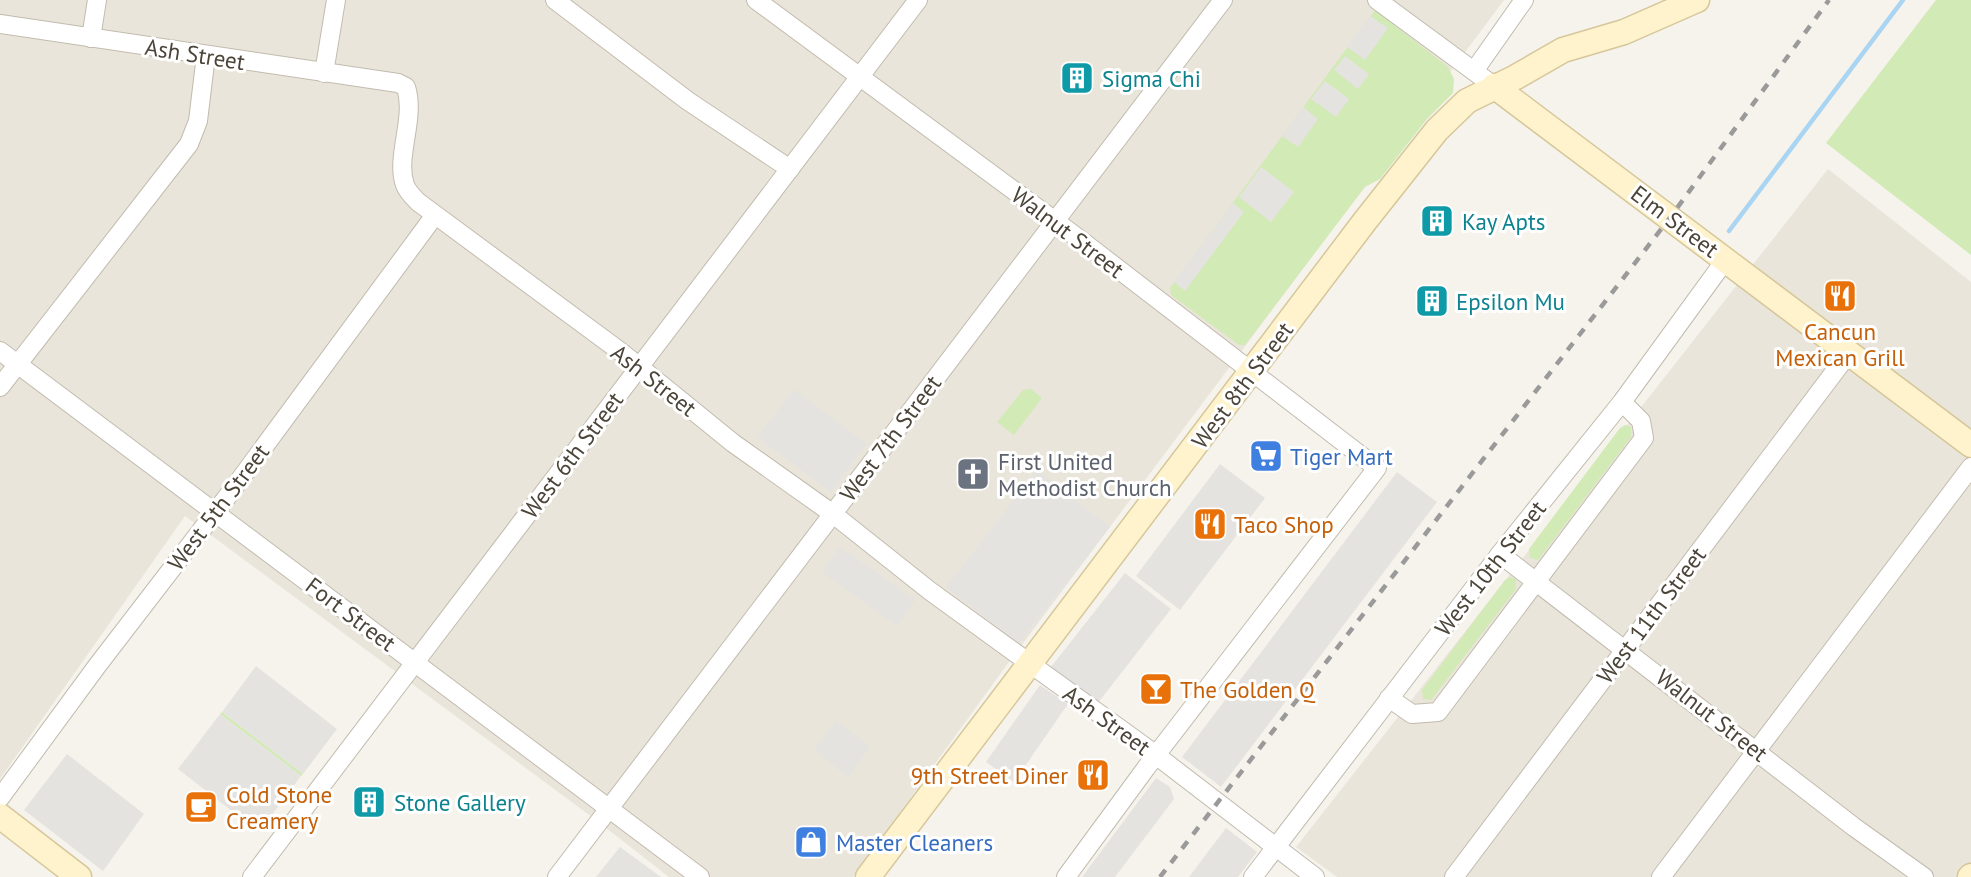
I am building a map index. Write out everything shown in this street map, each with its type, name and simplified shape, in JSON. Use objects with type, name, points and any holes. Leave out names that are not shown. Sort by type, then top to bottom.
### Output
[{"type":"main road","name":"West 8th Street","points":[[867,877],[1437,130],[1467,101],[1563,50],[1624,32],[1661,7],[1697,0]]},
{"type":"main road","name":"Elm Street","points":[[1494,86],[1971,445]]},
{"type":"main road","points":[[0,817],[79,877]]},
{"type":"street","points":[[91,38],[96,0]]},
{"type":"street","points":[[324,73],[336,0]]},
{"type":"street","points":[[555,0],[688,101],[790,169]]},
{"type":"street","name":"Walnut Street","points":[[757,0],[1056,221],[1377,468],[1156,755]]},
{"type":"street","name":"West 6th Street","points":[[252,877],[918,0]]},
{"type":"street","name":"West 7th Street","points":[[558,877],[1223,0]]},
{"type":"street","name":"Elm Street","points":[[1377,0],[1494,86]]},
{"type":"street","points":[[1474,71],[1524,0]]},
{"type":"street","name":"Ash Street","points":[[0,24],[398,83],[406,87],[410,101],[404,165],[405,186],[418,202],[639,367],[733,443],[833,514],[930,591],[1156,755],[1315,877]]},
{"type":"street","points":[[0,387],[189,144],[198,121],[206,55]]},
{"type":"street","name":"West 5th Street","points":[[0,798],[435,215]]},
{"type":"street","name":"West 10th Street","points":[[1253,877],[1500,554],[1622,402],[1726,259]]},
{"type":"street","name":"Fort Street","points":[[0,351],[700,877]]},
{"type":"street","name":"West 11th Street","points":[[1454,877],[1848,354]]},
{"type":"street","points":[[1389,698],[1412,714],[1438,712],[1644,438],[1641,421],[1622,402]]},
{"type":"street","points":[[1661,877],[1971,467]]},
{"type":"street","name":"Walnut Street","points":[[1500,554],[1854,827],[1924,877]]},
{"type":"street","points":[[1066,877],[1156,755]]},
{"type":"shaded area","points":[[0,0],[1504,0],[1006,666],[853,877],[669,877],[185,516],[0,779]]},
{"type":"shaded area","points":[[1370,16],[1388,28],[1365,60],[1347,47]]},
{"type":"shaded area","points":[[1345,56],[1369,74],[1358,89],[1334,70]]},
{"type":"shaded area","points":[[1325,81],[1349,99],[1336,117],[1311,99]]},
{"type":"shaded area","points":[[1303,107],[1318,119],[1298,147],[1282,136]]},
{"type":"shaded area","points":[[1261,167],[1294,192],[1271,222],[1239,197]]},
{"type":"shaded area","points":[[1828,169],[1971,282],[1971,877],[1337,877],[1296,847]]},
{"type":"shaded area","points":[[1233,203],[1244,212],[1185,291],[1174,282]]},
{"type":"shaded area","points":[[794,389],[867,444],[831,492],[757,437]]},
{"type":"shaded area","points":[[1220,464],[1265,498],[1180,610],[1136,576]]},
{"type":"shaded area","points":[[1037,470],[1110,527],[1019,644],[946,587]]},
{"type":"shaded area","points":[[1397,472],[1437,502],[1221,787],[1182,757]]},
{"type":"shaded area","points":[[840,547],[915,600],[897,626],[822,572]]},
{"type":"shaded area","points":[[1125,573],[1171,609],[1094,708],[1047,672]]},
{"type":"shaded area","points":[[256,666],[337,729],[303,774],[222,712]]},
{"type":"shaded area","points":[[1040,685],[1068,704],[1014,782],[986,762]]},
{"type":"shaded area","points":[[220,714],[301,776],[259,832],[178,769]]},
{"type":"shaded area","points":[[836,721],[870,746],[848,777],[814,750]]},
{"type":"shaded area","points":[[67,754],[144,814],[103,871],[24,810]]},
{"type":"shaded area","points":[[1156,778],[1170,787],[1174,799],[1115,877],[1082,877]]},
{"type":"shaded area","points":[[1226,828],[1257,852],[1238,877],[1189,877]]},
{"type":"shaded area","points":[[620,847],[661,877],[596,877]]},
{"type":"green space","points":[[1936,0],[1971,0],[1971,255],[1826,143]]},
{"type":"green space","points":[[1375,10],[1448,67],[1454,79],[1453,93],[1427,119],[1380,179],[1365,187],[1245,345],[1239,345],[1171,295],[1170,288]]},
{"type":"green space","points":[[1031,389],[1042,398],[1014,435],[997,422],[1023,390]]},
{"type":"green space","points":[[1625,425],[1631,427],[1631,437],[1538,560],[1530,558],[1529,549],[1620,428]]},
{"type":"green space","points":[[1510,577],[1516,579],[1516,589],[1431,700],[1423,699],[1422,690],[1505,580]]},
{"type":"green space","points":[[222,712],[303,774],[301,776],[220,714]]},
{"type":"waterway","points":[[1729,231],[1903,0]]},
{"type":"railway","points":[[1160,877],[1669,219],[1829,0]]},
{"type":"place","name":"Sigma Chi","points":[[1077,78]]},
{"type":"place","name":"Kay Apts","points":[[1437,221]]},
{"type":"place","name":"Cancun Mexican Grill","points":[[1840,296]]},
{"type":"place","name":"Epsilon Mu","points":[[1432,301]]},
{"type":"place","name":"Tiger Mart","points":[[1266,456]]},
{"type":"place","name":"First United Methodist Church","points":[[973,474]]},
{"type":"place","name":"Taco Shop","points":[[1210,524]]},
{"type":"place","name":"The Golden Q","points":[[1156,689]]},
{"type":"place","name":"9th Street Diner","points":[[1093,775]]},
{"type":"place","name":"Stone Gallery","points":[[369,802]]},
{"type":"place","name":"Cold Stone Creamery","points":[[201,807]]},
{"type":"place","name":"Master Cleaners","points":[[811,842]]}]
